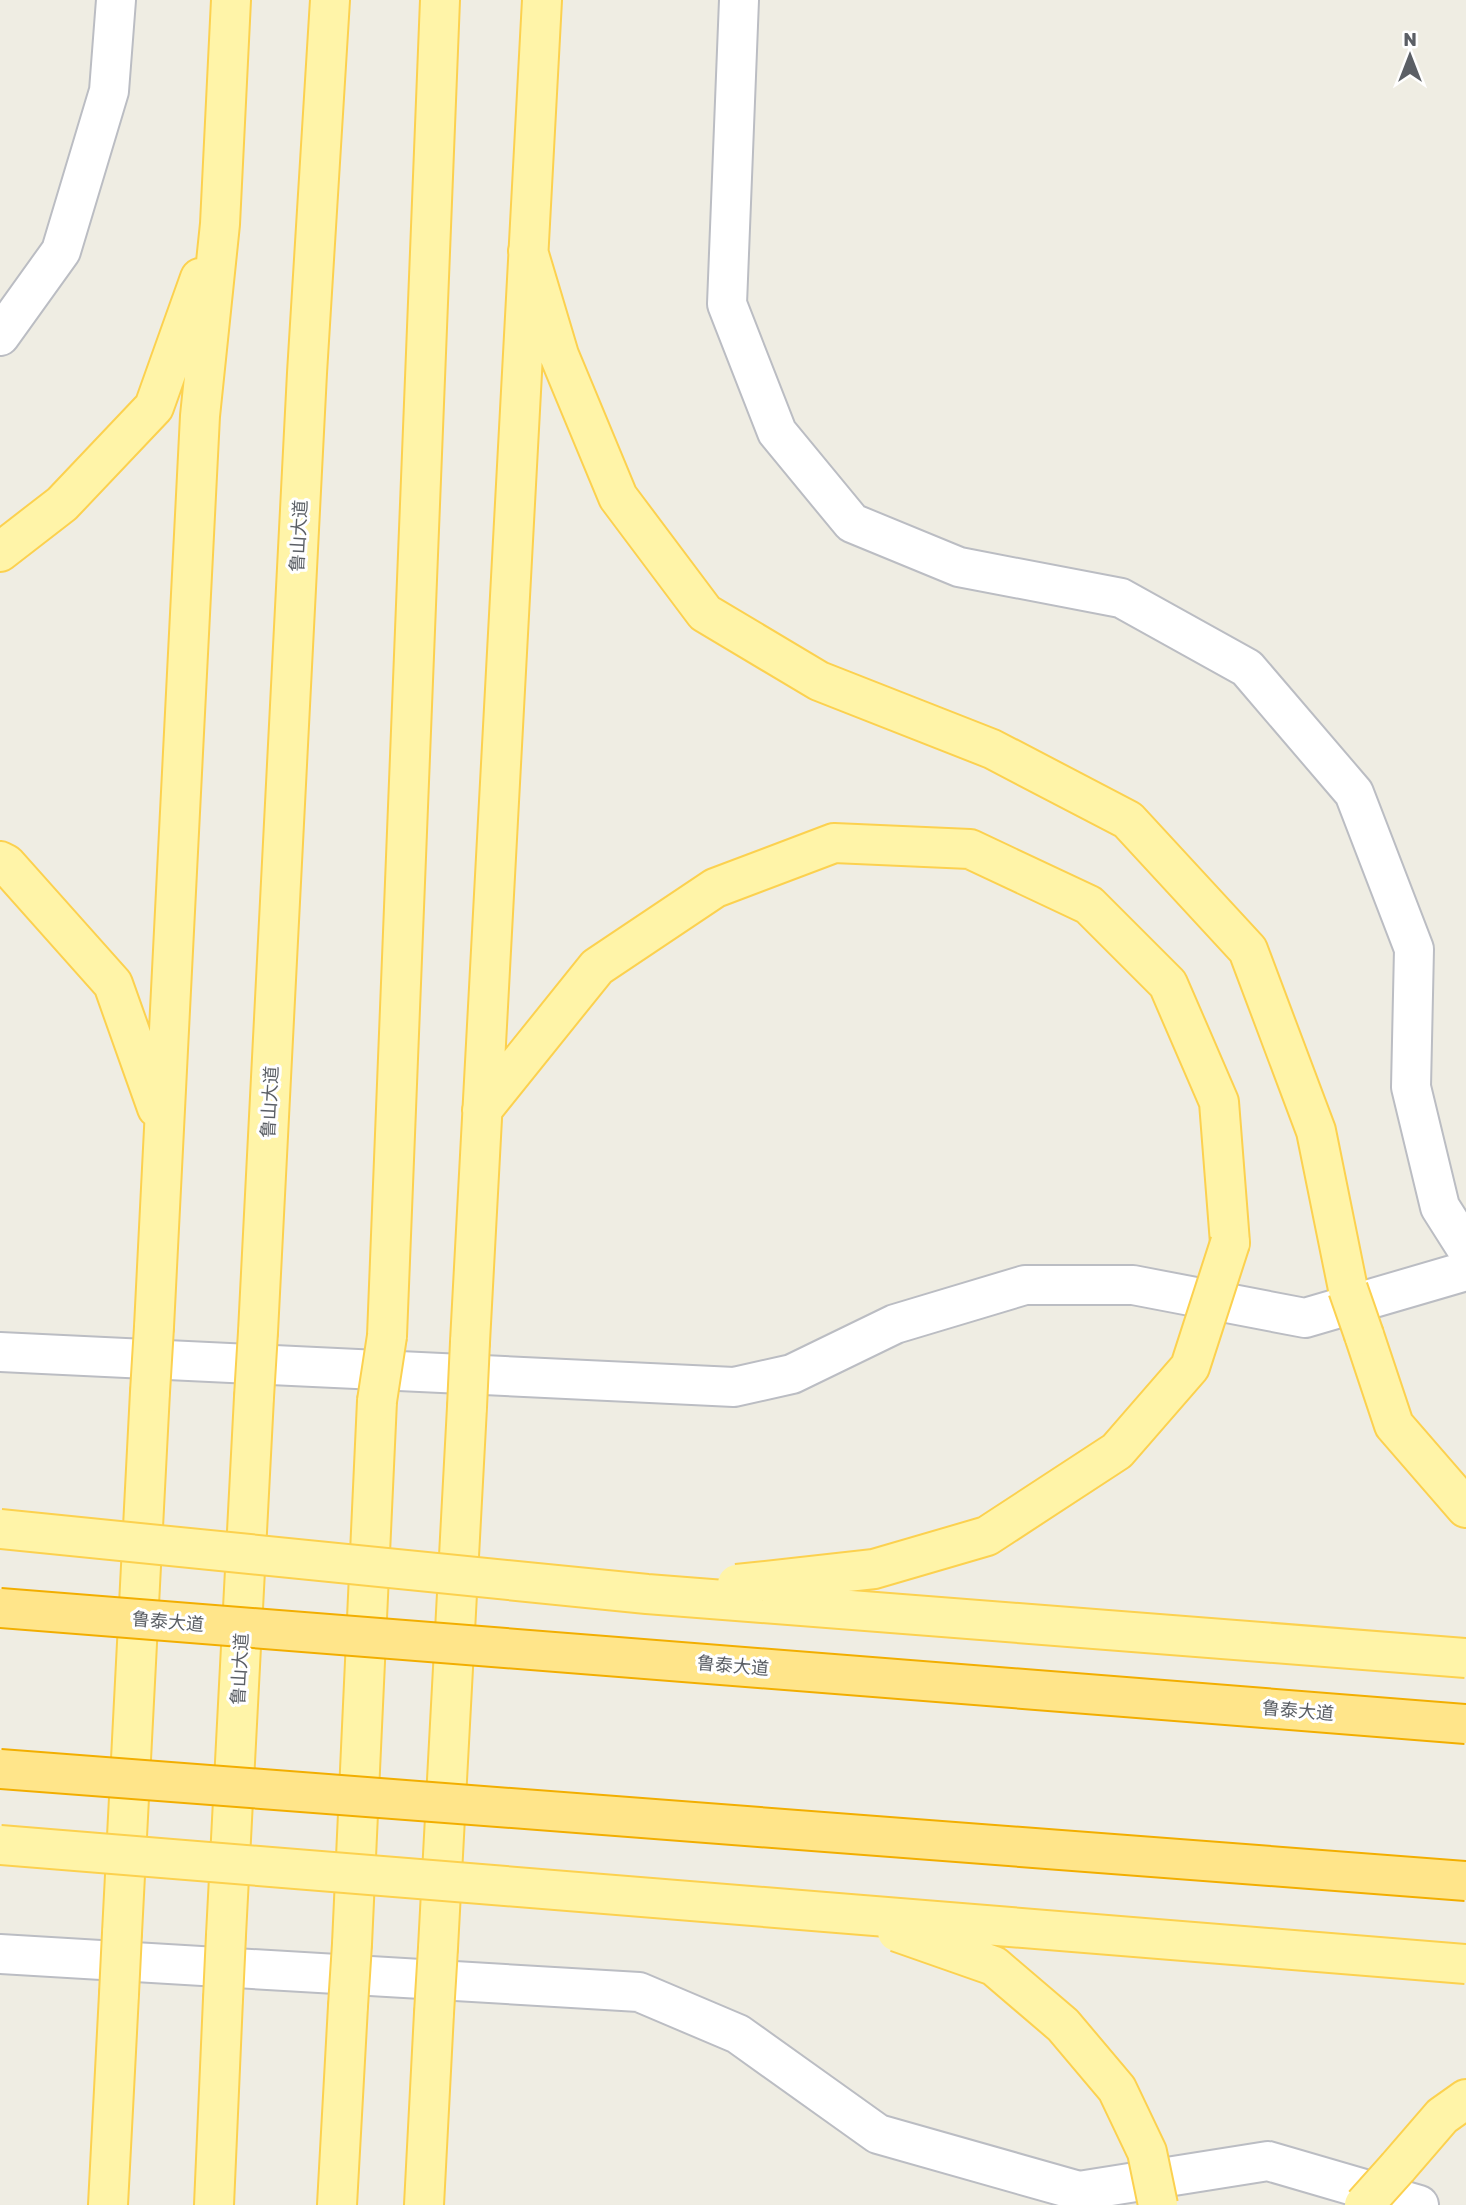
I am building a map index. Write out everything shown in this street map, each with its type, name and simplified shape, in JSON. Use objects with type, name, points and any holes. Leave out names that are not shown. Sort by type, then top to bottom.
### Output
[{"type":"highway","name":"鲁泰大道","points":[[0,1608],[1466,1724]]},
{"type":"highway","points":[[0,1769],[1466,1881]]},
{"type":"main road","points":[[108,2205],[200,416],[220,224],[231,0]]},
{"type":"main road","name":"鲁山大道","points":[[214,2205],[307,373],[330,0]]},
{"type":"main road","points":[[337,2205],[377,1401],[387,1336],[440,0]]},
{"type":"main road","points":[[424,2205],[542,0]]},
{"type":"main road","points":[[0,552],[62,504],[154,407],[220,224]]},
{"type":"main road","points":[[528,251],[559,355],[618,497],[705,613],[819,681],[992,749],[1128,820],[1248,950],[1316,1130],[1349,1289],[1394,1425],[1466,1508]]},
{"type":"main road","points":[[482,1110],[597,967],[715,888],[834,843],[970,849],[1089,905],[1168,984],[1219,1102],[1230,1243],[1190,1367],[1117,1451],[987,1536],[874,1569],[648,1594]]},
{"type":"main road","points":[[0,861],[6,864],[113,984],[164,1127]]},
{"type":"main road","points":[[5,1529],[648,1594],[1466,1658]]},
{"type":"main road","points":[[0,1845],[1466,1964]]},
{"type":"main road","points":[[846,1914],[994,1966],[1063,2025],[1117,2089],[1147,2152],[1158,2205]]},
{"type":"main road","points":[[1364,2205],[1442,2116],[1466,2099]]},
{"type":"main road","points":[[81,2205],[113,2115]]},
{"type":"main road","points":[[429,2116],[445,2205]]},
{"type":"lane","points":[[0,336],[61,251],[109,91],[116,0]]},
{"type":"lane","points":[[738,0],[727,304],[777,432],[852,523],[960,567],[1121,598],[1247,668],[1354,793],[1414,949],[1411,1087],[1440,1207],[1466,1248]]},
{"type":"lane","points":[[0,1352],[734,1387],[792,1374],[895,1324],[1025,1285],[1133,1285],[1305,1318],[1466,1271]]},
{"type":"lane","points":[[0,1954],[639,1992],[738,2034],[878,2134],[1079,2191],[1268,2161],[1419,2205]]}]
